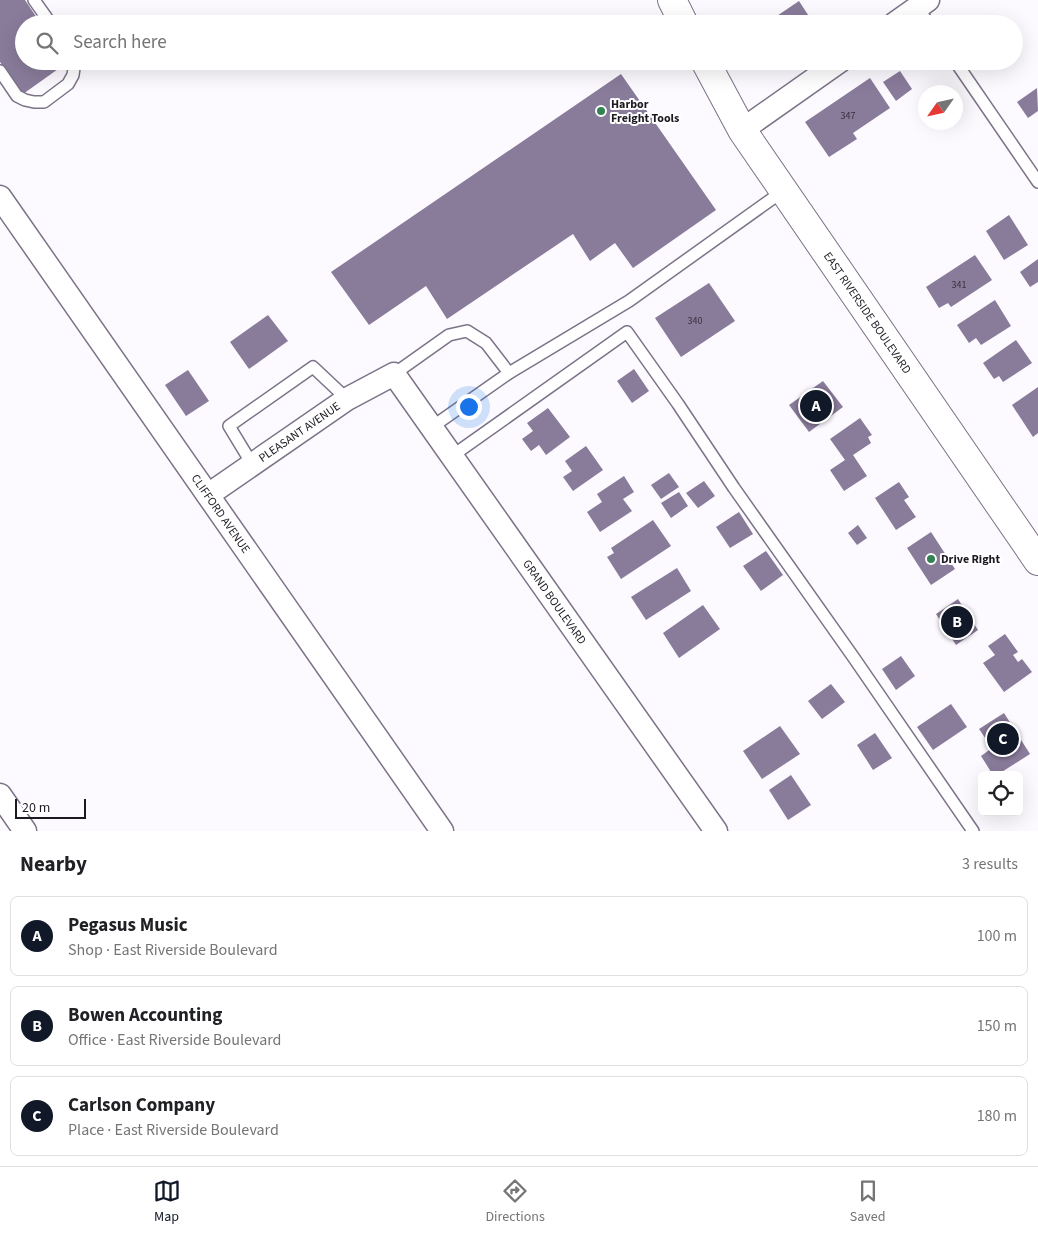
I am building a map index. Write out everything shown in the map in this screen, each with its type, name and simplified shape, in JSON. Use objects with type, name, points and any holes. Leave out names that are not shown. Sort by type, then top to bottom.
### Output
[{"type":"main road","points":[[672,0],[680,15]]},
{"type":"main road","name":"EAST RIVERSIDE BOULEVARD","points":[[710,70],[742,130],[1038,561]]},
{"type":"street","points":[[742,130],[827,70]]},
{"type":"street","name":"CLIFFORD AVENUE","points":[[0,197],[442,831]]},
{"type":"street","name":"PLEASANT AVENUE","points":[[208,495],[347,399],[394,374]]},
{"type":"street","name":"GRAND BOULEVARD","points":[[394,374],[716,831]]},
{"type":"street","points":[[0,795],[25,831]]},
{"type":"lane","points":[[34,0],[45,15]]},
{"type":"lane","points":[[0,70],[18,96],[34,102],[44,102],[68,84],[74,70]]},
{"type":"lane","points":[[961,70],[1038,182]]},
{"type":"lane","points":[[432,427],[509,373],[629,301],[783,190]]},
{"type":"lane","points":[[394,374],[449,335],[467,332],[486,343],[509,373]]},
{"type":"lane","points":[[452,456],[627,332],[973,831]]},
{"type":"lane","points":[[252,464],[229,426],[313,367],[347,399]]},
{"type":"building","points":[[0,0],[25,0],[35,15],[15,15],[15,70],[57,70],[23,94],[0,62]]},
{"type":"building","points":[[799,1],[808,15],[778,15]]},
{"type":"building","points":[[900,71],[912,89],[896,101],[883,82]]},
{"type":"building","points":[[621,74],[716,210],[633,268],[615,243],[590,261],[573,234],[447,319],[426,286],[369,325],[331,272]]},
{"type":"building","points":[[870,78],[890,108],[853,133],[857,139],[829,157],[805,122]]},
{"type":"building","points":[[1037,88],[1038,111],[1028,118],[1017,102]]},
{"type":"building","points":[[1009,215],[1028,245],[1004,260],[986,231]]},
{"type":"building","points":[[975,255],[992,280],[951,307],[948,303],[939,308],[926,287]]},
{"type":"building","points":[[1038,259],[1038,282],[1030,287],[1020,272]]},
{"type":"building","points":[[709,283],[735,321],[681,357],[655,318]]},
{"type":"building","points":[[995,300],[1011,326],[981,345],[976,338],[969,343],[957,325]]},
{"type":"building","points":[[268,315],[288,341],[249,369],[230,342]]},
{"type":"building","points":[[1016,340],[1032,363],[1003,382],[999,376],[994,379],[983,363]]},
{"type":"building","points":[[634,369],[649,391],[632,403],[617,381]]},
{"type":"building","points":[[188,370],[209,401],[186,416],[165,385]]},
{"type":"building","points":[[823,381],[843,407],[809,432],[789,405]]},
{"type":"building","points":[[1038,387],[1038,433],[1033,437],[1012,405]]},
{"type":"building","points":[[548,408],[570,437],[546,455],[539,445],[531,451],[522,439],[533,431],[527,423]]},
{"type":"building","points":[[860,418],[872,435],[868,437],[871,443],[853,455],[867,476],[844,491],[830,470],[845,460],[830,439]]},
{"type":"building","points":[[586,446],[603,470],[573,491],[563,477],[572,471],[565,461]]},
{"type":"building","points":[[669,473],[679,487],[661,499],[651,485]]},
{"type":"building","points":[[624,476],[634,492],[623,499],[632,511],[600,532],[587,512],[602,502],[597,494]]},
{"type":"building","points":[[704,481],[715,496],[698,508],[686,493]]},
{"type":"building","points":[[899,482],[909,497],[904,500],[916,517],[896,530],[875,498]]},
{"type":"building","points":[[679,492],[688,506],[671,518],[661,503]]},
{"type":"building","points":[[739,512],[753,534],[730,548],[716,527]]},
{"type":"building","points":[[653,520],[671,546],[621,579],[607,557],[614,553],[611,548]]},
{"type":"building","points":[[858,525],[867,538],[857,545],[848,533]]},
{"type":"building","name":"Drive Right","points":[[931,532],[955,569],[931,585],[907,548]]},
{"type":"building","points":[[766,551],[783,575],[761,591],[743,566]]},
{"type":"building","points":[[677,568],[691,591],[646,620],[631,597]]},
{"type":"building","points":[[958,599],[978,630],[956,645],[936,614]]},
{"type":"building","points":[[703,605],[720,629],[679,658],[663,633]]},
{"type":"building","points":[[1005,634],[1018,652],[1013,655],[1018,662],[1022,659],[1032,672],[1004,692],[983,663],[995,655],[988,646]]},
{"type":"building","points":[[901,656],[915,676],[896,690],[882,669]]},
{"type":"building","points":[[831,684],[845,702],[822,719],[808,701]]},
{"type":"building","points":[[951,704],[967,727],[933,750],[917,727]]},
{"type":"building","points":[[1004,713],[1030,754],[1003,771],[990,771],[981,756],[992,748],[979,729]]},
{"type":"building","points":[[780,726],[800,754],[762,779],[743,751]]},
{"type":"building","points":[[875,733],[892,758],[873,770],[857,745]]},
{"type":"building","points":[[791,775],[811,805],[788,820],[769,790]]},
{"type":"place","name":"Harbor Freight Tools","points":[[601,111]]},
{"type":"place","name":"Pegasus Music","points":[[816,406]]},
{"type":"place","name":"Drive Right","points":[[931,559]]},
{"type":"place","name":"Bowen Accounting","points":[[957,622]]},
{"type":"place","name":"Carlson Company","points":[[1003,739]]}]
